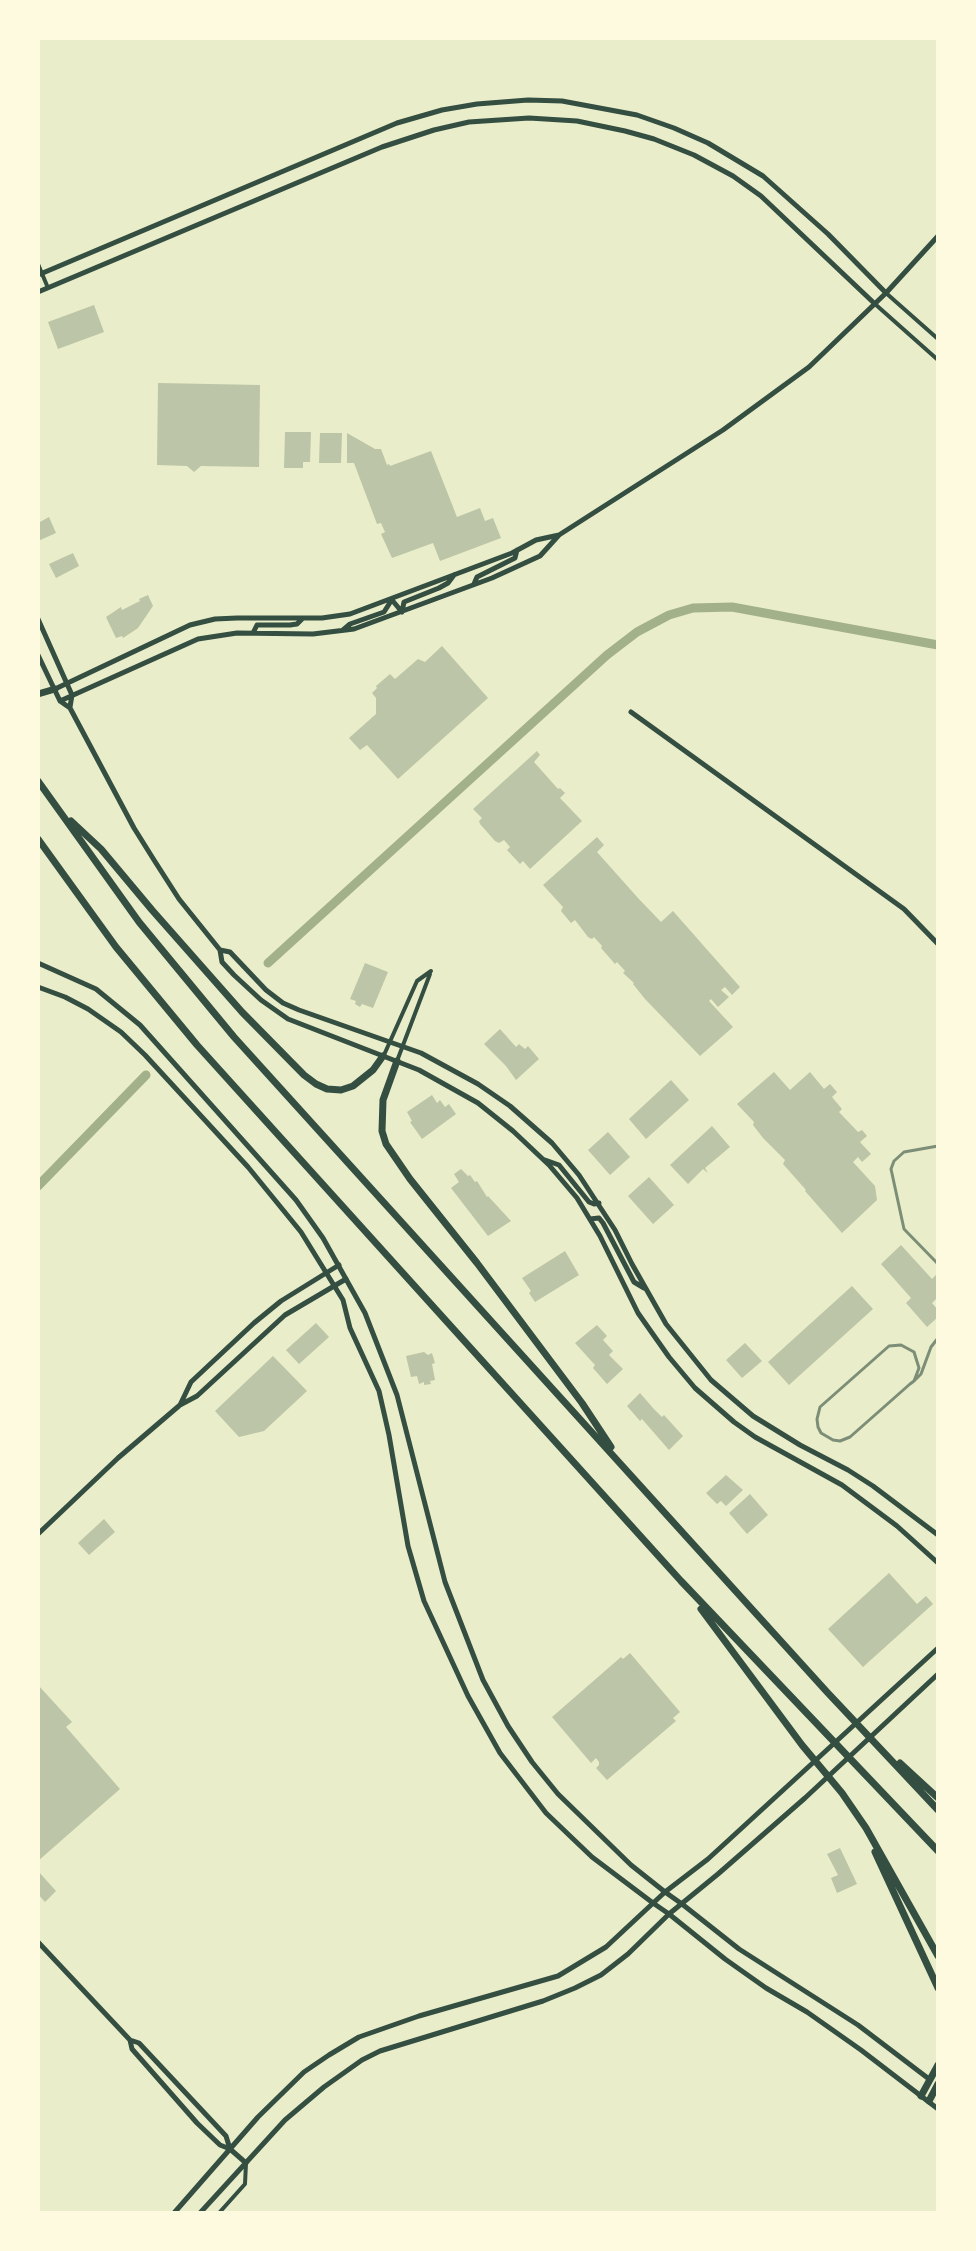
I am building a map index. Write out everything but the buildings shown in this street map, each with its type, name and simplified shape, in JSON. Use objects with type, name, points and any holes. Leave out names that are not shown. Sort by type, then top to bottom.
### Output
[{"type":"highway","points":[[38,694],[55,689]]},
{"type":"highway","points":[[38,781],[139,922],[224,1025],[938,1810]]},
{"type":"highway","points":[[58,808],[101,849],[242,1012],[304,1075],[327,1089],[341,1090],[353,1086],[373,1070],[383,1056]]},
{"type":"highway","points":[[38,839],[116,947],[197,1045],[681,1581],[938,1851]]},
{"type":"highway","points":[[38,846],[48,853]]},
{"type":"highway","points":[[397,1061],[383,1100],[382,1131],[386,1144],[582,1403],[623,1466]]},
{"type":"highway","points":[[681,1581],[866,1828],[938,1956]]},
{"type":"highway","points":[[852,1719],[938,1798]]},
{"type":"highway","points":[[866,1828],[938,1988]]},
{"type":"highway","points":[[921,2096],[938,2065]]},
{"type":"highway","points":[[929,2101],[938,2085]]},
{"type":"main road","points":[[40,274],[397,123],[442,110],[528,100],[562,101],[637,115],[708,143],[763,176],[828,234],[886,293]]},
{"type":"main road","points":[[38,292],[382,147],[469,122],[550,118],[577,121],[654,139],[694,155],[733,176],[761,196],[875,304]]},
{"type":"main road","points":[[60,701],[189,642],[221,634],[313,634],[354,629],[517,568],[540,556],[559,535],[723,430],[809,367],[886,293],[938,236]]},
{"type":"main road","points":[[55,689],[166,635],[203,622],[237,618],[341,616],[392,600],[536,540],[559,535]]},
{"type":"main road","points":[[473,585],[477,577],[515,558],[517,550]]},
{"type":"main road","points":[[402,612],[404,602],[439,588],[454,575]]},
{"type":"main road","points":[[392,600],[402,612]]},
{"type":"main road","points":[[340,632],[350,624],[384,612],[392,600]]},
{"type":"main road","points":[[38,619],[72,695],[70,708]]},
{"type":"main road","points":[[253,633],[257,625],[290,625],[302,619]]},
{"type":"main road","points":[[38,655],[60,701],[70,708],[148,850],[179,899],[220,950],[222,962],[278,1013],[299,1025],[397,1061],[441,1082],[478,1103],[513,1131],[570,1189],[638,1313],[695,1388],[755,1437],[842,1485],[897,1526],[938,1563]]},
{"type":"main road","points":[[631,712],[904,909],[938,944]]},
{"type":"main road","points":[[220,950],[230,952],[266,990],[283,1003],[404,1045],[443,1063],[510,1106],[565,1156],[599,1203],[645,1289],[695,1362],[729,1396],[772,1428],[873,1486],[938,1535]]},
{"type":"main road","points":[[38,963],[96,989],[140,1025],[296,1200],[339,1265],[365,1313],[397,1395],[445,1582],[483,1680],[516,1738],[558,1794],[631,1865],[739,1949],[858,2025],[938,2085]]},
{"type":"main road","points":[[38,987],[65,997],[103,1018],[145,1055],[280,1205],[327,1272],[343,1300],[350,1328],[379,1391],[408,1546],[424,1601],[468,1696],[500,1753],[546,1813],[592,1857],[725,1959],[861,2050],[938,2109]]},
{"type":"main road","points":[[544,1160],[559,1165],[589,1202],[599,1203]]},
{"type":"main road","points":[[589,1219],[599,1218],[603,1223],[634,1282],[645,1289]]},
{"type":"main road","points":[[180,1405],[191,1382],[254,1323],[281,1301],[339,1265]]},
{"type":"main road","points":[[38,1534],[118,1458],[180,1405],[197,1396],[285,1315],[346,1279]]},
{"type":"main road","points":[[174,2213],[258,2117],[304,2072],[329,2055],[359,2037],[419,2016],[558,1976],[606,1947],[665,1892],[708,1859],[938,1648]]},
{"type":"main road","points":[[200,2213],[285,2120],[362,2060],[380,2051],[505,2013],[575,1988],[601,1975],[805,1798],[938,1674]]},
{"type":"main road","points":[[38,1942],[226,2136],[230,2149]]},
{"type":"main road","points":[[130,2040],[132,2049],[197,2123],[220,2145],[230,2149],[246,2163]]},
{"type":"street","points":[[38,264],[48,288]]},
{"type":"street","points":[[886,293],[938,339]]},
{"type":"street","points":[[875,304],[938,360]]},
{"type":"street","points":[[383,1056],[417,981],[431,971],[397,1061]]},
{"type":"street","points":[[219,2213],[245,2184],[246,2163]]},
{"type":"waterway","points":[[268,963],[607,655],[637,632],[669,615],[693,608],[732,607],[938,645]]},
{"type":"waterway","points":[[38,1186],[146,1075]]},
{"type":"railway","points":[[938,1146],[904,1152],[894,1161],[891,1169],[904,1229],[938,1264]]},
{"type":"railway","points":[[914,1381],[919,1368],[914,1352],[901,1345],[889,1346],[820,1407],[817,1419],[821,1433],[840,1441],[850,1437],[914,1381],[921,1374],[931,1347],[938,1338]]}]
